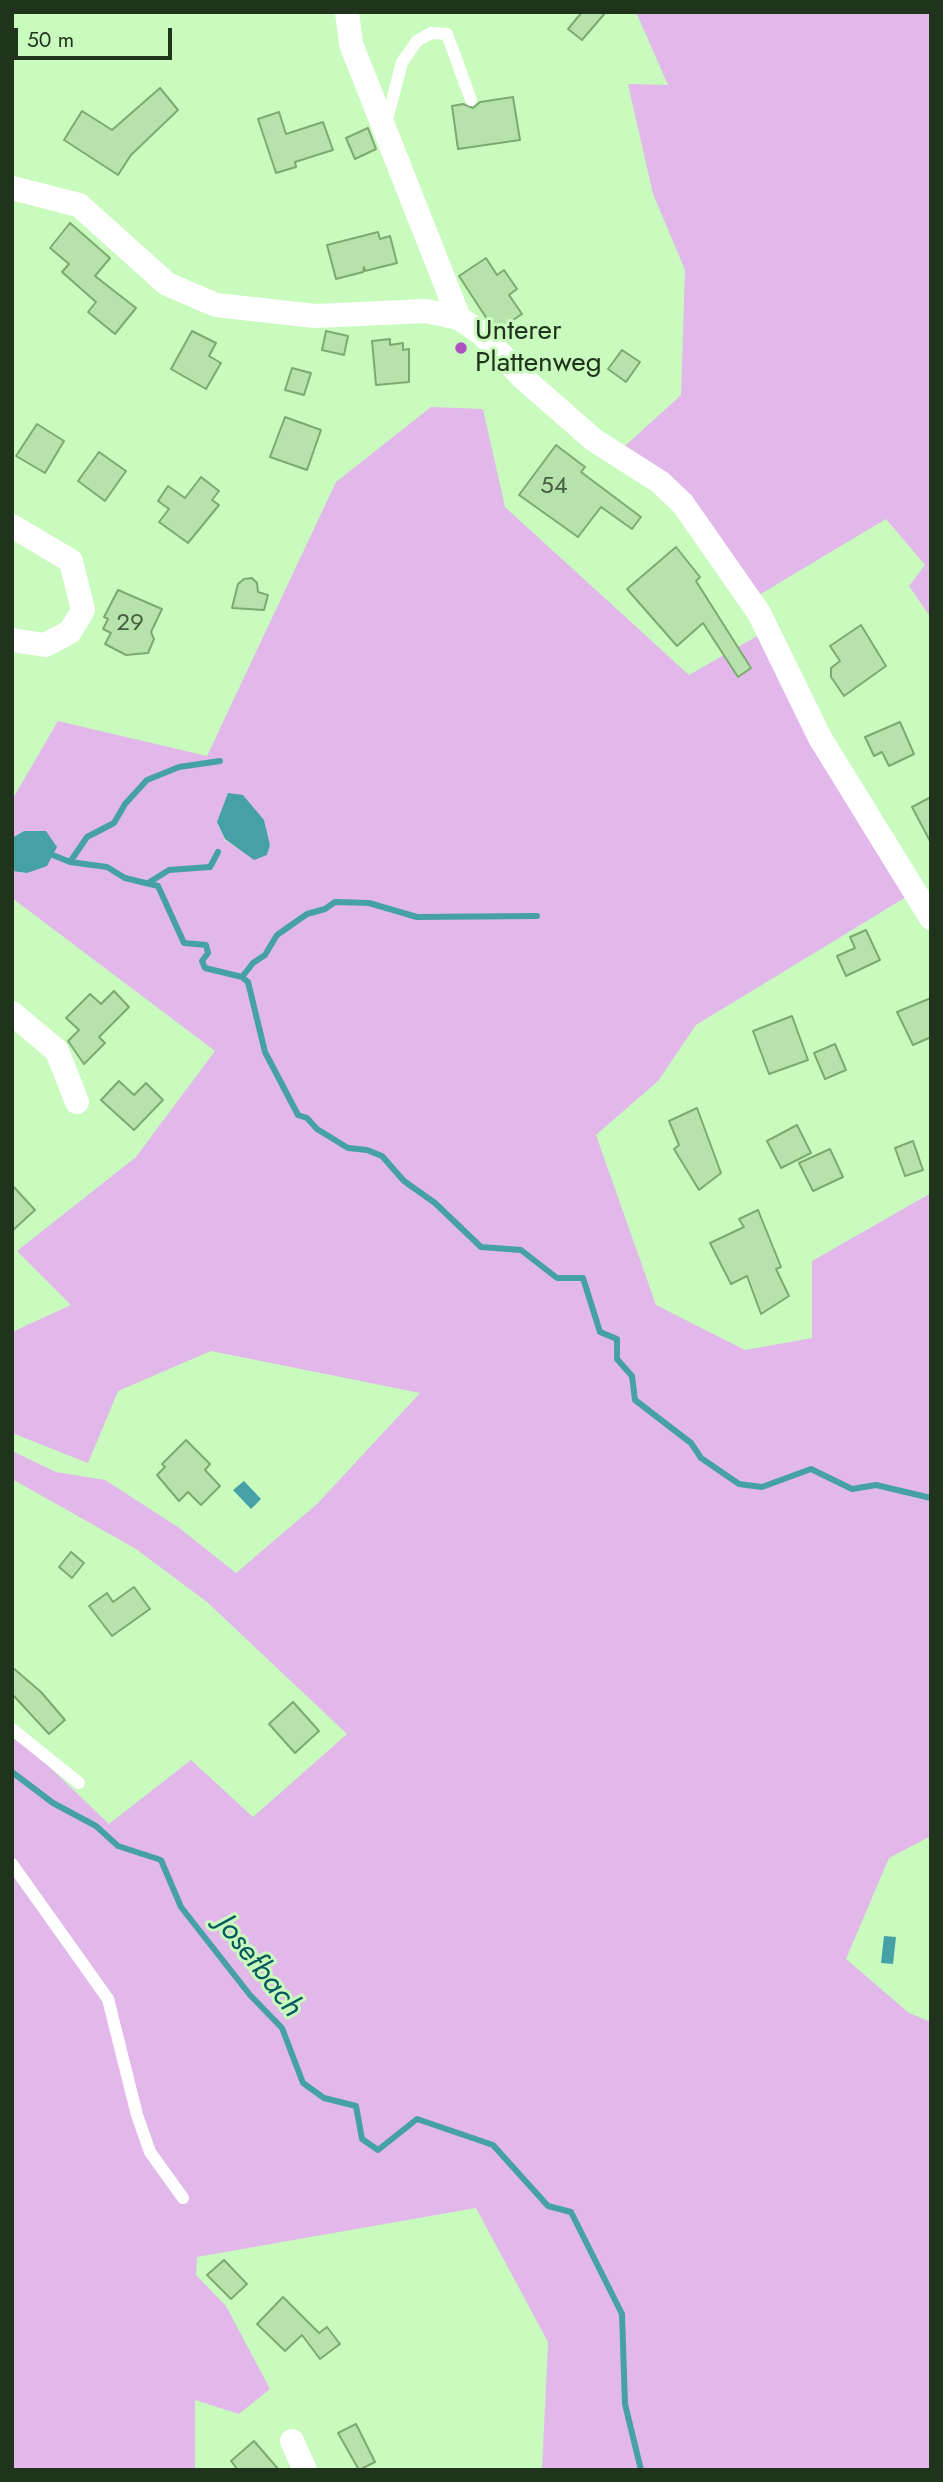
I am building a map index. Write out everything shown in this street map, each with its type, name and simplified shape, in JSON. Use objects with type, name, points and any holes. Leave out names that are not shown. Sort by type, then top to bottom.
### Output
[{"type":"street","points":[[347,12],[351,44],[459,318]]},
{"type":"street","points":[[12,188],[79,205],[167,284],[216,305],[315,316],[426,311],[459,318],[481,333],[522,377],[594,440],[660,482],[683,504],[759,612],[820,738],[931,918]]},
{"type":"street","points":[[12,526],[71,561],[83,610],[69,632],[45,645],[12,640]]},
{"type":"street","points":[[12,1013],[57,1051],[77,1102]]},
{"type":"street","points":[[292,2441],[305,2470]]},
{"type":"lane","points":[[384,129],[402,62],[417,41],[431,33],[447,34],[471,100]]},
{"type":"lane","points":[[12,1729],[79,1783]]},
{"type":"lane","points":[[12,1864],[108,1999],[136,2115],[150,2152],[183,2198]]},
{"type":"shaded area","points":[[636,12],[931,12],[931,618],[909,586],[925,565],[886,519],[759,595],[754,605],[916,891],[696,1025],[658,1081],[596,1135],[656,1305],[745,1350],[812,1338],[812,1261],[931,1193],[931,1836],[889,1858],[846,1959],[909,2013],[931,2022],[931,2470],[542,2470],[548,2342],[476,2208],[197,2257],[196,2275],[226,2306],[270,2389],[239,2414],[195,2400],[195,2470],[12,2470],[12,1731],[109,1824],[191,1760],[253,1817],[347,1734],[207,1602],[136,1549],[12,1479],[12,1451],[56,1472],[105,1480],[178,1527],[236,1573],[317,1504],[420,1393],[211,1351],[118,1391],[88,1463],[12,1433],[12,1332],[71,1305],[17,1251],[136,1157],[215,1051],[12,898],[12,871],[27,873],[24,831],[12,838],[12,800],[58,721],[207,756],[336,482],[431,407],[483,409],[505,507],[689,675],[759,635],[710,542],[615,455],[681,395],[685,270],[653,194],[628,84],[668,85]],"holes":[[[243,795],[264,821],[270,845],[267,855],[254,859],[225,840],[217,822]]]},
{"type":"water","points":[[228,793],[243,795],[264,820],[270,845],[267,855],[254,860],[225,839],[217,822]]},
{"type":"water","points":[[24,831],[46,831],[57,847],[47,866],[27,873],[12,871],[12,838]]},
{"type":"water","points":[[244,1481],[261,1499],[251,1509],[233,1490]]},
{"type":"water","points":[[884,1936],[896,1937],[893,1964],[881,1963]]},
{"type":"building","points":[[582,12],[606,12],[582,40],[568,29]]},
{"type":"building","points":[[160,88],[178,110],[131,155],[118,175],[64,140],[82,111],[112,130]]},
{"type":"building","points":[[513,97],[520,140],[458,149],[452,106],[463,104],[473,108],[480,102]]},
{"type":"building","points":[[279,112],[286,134],[323,122],[333,150],[295,162],[296,167],[276,173],[258,119]]},
{"type":"building","points":[[368,128],[376,149],[355,159],[346,138]]},
{"type":"building","points":[[70,223],[110,258],[95,276],[136,308],[115,334],[88,312],[96,302],[62,272],[69,264],[50,248]]},
{"type":"building","points":[[378,232],[380,239],[390,236],[397,263],[365,271],[364,267],[363,272],[336,279],[327,245]]},
{"type":"building","points":[[486,258],[497,275],[504,270],[517,289],[509,295],[522,314],[498,330],[487,319],[459,276]]},
{"type":"building","points":[[192,331],[216,343],[209,356],[221,363],[206,389],[171,369]]},
{"type":"building","points":[[326,331],[348,336],[344,355],[322,350]]},
{"type":"building","points":[[390,339],[390,345],[403,343],[403,350],[409,349],[409,382],[376,385],[372,341]]},
{"type":"building","points":[[622,350],[640,362],[626,382],[608,369]]},
{"type":"building","points":[[292,368],[311,373],[304,395],[285,390]]},
{"type":"building","points":[[285,417],[321,430],[307,470],[270,457]]},
{"type":"building","points":[[37,424],[64,441],[45,473],[16,456]]},
{"type":"building","points":[[556,445],[585,467],[581,472],[641,517],[632,529],[601,507],[578,537],[519,495]]},
{"type":"building","points":[[99,452],[126,471],[105,501],[78,481]]},
{"type":"building","points":[[201,477],[219,491],[212,500],[219,505],[188,543],[159,522],[169,509],[158,501],[168,486],[185,498]]},
{"type":"building","points":[[676,547],[700,577],[696,581],[751,668],[738,677],[703,623],[677,646],[627,589]]},
{"type":"building","points":[[252,578],[257,583],[258,592],[268,595],[264,610],[232,608],[238,584],[244,579]]},
{"type":"building","points":[[118,590],[162,609],[151,632],[154,639],[148,653],[126,655],[105,644],[111,633],[103,629],[108,619],[104,617]]},
{"type":"building","points":[[861,625],[886,666],[844,696],[831,677],[831,668],[840,661],[830,646]]},
{"type":"building","points":[[900,722],[914,754],[889,766],[882,752],[874,756],[865,737]]},
{"type":"building","points":[[931,797],[931,843],[912,807]]},
{"type":"building","points":[[866,930],[880,960],[846,976],[837,956],[855,948],[850,937]]},
{"type":"building","points":[[114,991],[129,1007],[99,1037],[105,1043],[84,1064],[68,1041],[79,1030],[66,1018],[90,994],[101,1004]]},
{"type":"building","points":[[931,998],[931,1037],[913,1045],[897,1012]]},
{"type":"building","points":[[792,1016],[808,1060],[769,1074],[753,1031]]},
{"type":"building","points":[[835,1044],[846,1070],[825,1079],[814,1053]]},
{"type":"building","points":[[119,1081],[134,1095],[146,1083],[163,1100],[134,1130],[101,1100]]},
{"type":"building","points":[[697,1108],[721,1173],[699,1190],[674,1149],[679,1145],[669,1121]]},
{"type":"building","points":[[797,1125],[811,1153],[781,1168],[767,1141]]},
{"type":"building","points":[[913,1141],[923,1170],[905,1176],[895,1148]]},
{"type":"building","points":[[830,1149],[843,1177],[813,1191],[799,1163]]},
{"type":"building","points":[[12,1185],[35,1210],[12,1231]]},
{"type":"building","points":[[758,1210],[781,1267],[776,1269],[789,1296],[761,1314],[747,1276],[731,1284],[710,1243],[744,1227],[739,1219]]},
{"type":"building","points":[[186,1440],[210,1464],[205,1470],[220,1486],[201,1505],[188,1492],[179,1501],[157,1475],[165,1467],[162,1464]]},
{"type":"building","points":[[71,1552],[84,1563],[72,1578],[59,1567]]},
{"type":"building","points":[[134,1587],[150,1609],[112,1636],[89,1606],[107,1593],[113,1602]]},
{"type":"building","points":[[12,1667],[41,1692],[65,1720],[49,1734],[12,1694]]},
{"type":"building","points":[[293,1702],[319,1731],[295,1753],[269,1724]]},
{"type":"building","points":[[224,2260],[247,2284],[231,2299],[207,2275]]},
{"type":"building","points":[[283,2297],[319,2333],[327,2327],[340,2344],[320,2359],[302,2335],[285,2351],[257,2324]]},
{"type":"building","points":[[356,2424],[375,2462],[359,2470],[338,2433]]},
{"type":"building","points":[[254,2441],[279,2470],[238,2470],[231,2461]]},
{"type":"waterway","points":[[70,862],[87,837],[114,823],[125,804],[147,780],[179,767],[220,761]]},
{"type":"waterway","points":[[148,883],[169,870],[210,867],[218,852]]},
{"type":"waterway","points":[[48,853],[70,862],[107,867],[125,878],[158,886],[184,943],[206,945],[208,953],[202,961],[205,968],[242,977],[248,982],[265,1052],[298,1115],[307,1118],[317,1129],[348,1148],[367,1150],[382,1156],[404,1181],[435,1203],[481,1247],[521,1250],[557,1278],[583,1278],[600,1332],[617,1339],[617,1359],[632,1376],[635,1400],[691,1443],[701,1458],[739,1484],[762,1487],[811,1469],[852,1489],[876,1485],[931,1498]]},
{"type":"waterway","points":[[242,977],[253,963],[265,955],[277,935],[307,914],[325,909],[335,902],[369,903],[417,917],[537,916]]},
{"type":"waterway","name":"Josefbach","points":[[12,1772],[53,1803],[96,1826],[118,1846],[161,1860],[181,1907],[250,1995],[282,2028],[303,2083],[324,2098],[356,2106],[362,2139],[378,2150],[417,2119],[493,2145],[548,2206],[571,2212],[622,2314],[625,2404],[641,2470]]},
{"type":"place","name":"Unterer Plattenweg","points":[[461,348]]}]
